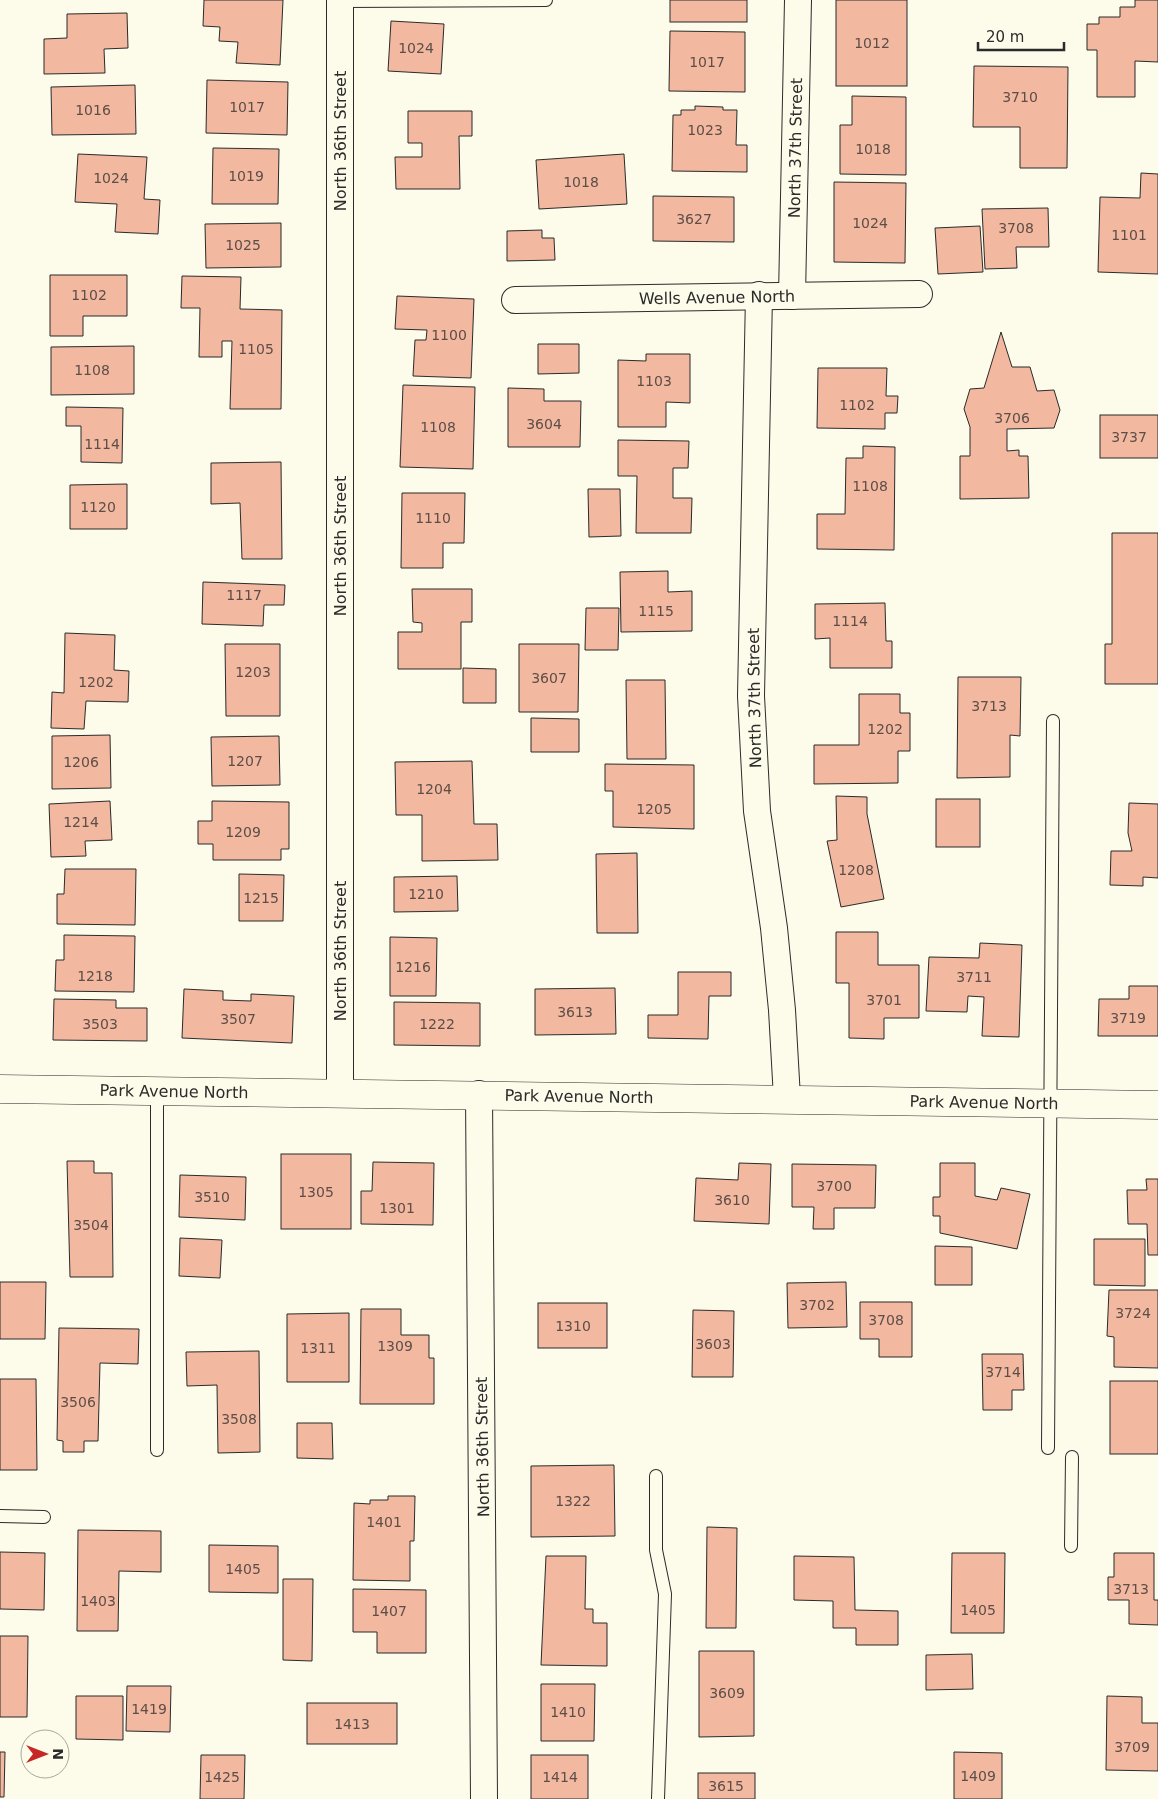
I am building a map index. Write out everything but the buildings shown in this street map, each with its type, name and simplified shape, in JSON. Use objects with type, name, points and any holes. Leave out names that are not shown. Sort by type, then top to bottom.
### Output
[{"type":"street","name":"North 37th Street","points":[[792,296],[798,0]]},
{"type":"street","name":"North 36th Street","points":[[340,1],[340,1093]]},
{"type":"street","name":"Wells Avenue North","points":[[515,300],[919,294]]},
{"type":"street","name":"North 37th Street","points":[[760,295],[751,696],[757,811],[775,937],[782,1010],[787,1098]]},
{"type":"street","name":"Park Avenue North","points":[[0,1089],[787,1098],[1158,1105]]},
{"type":"street","name":"North 36th Street","points":[[479,1094],[484,1799]]},
{"type":"lane","points":[[340,1],[546,0]]},
{"type":"lane","points":[[1048,1448],[1052,1104],[1053,721]]},
{"type":"lane","points":[[157,1090],[157,1450]]},
{"type":"lane","points":[[1071,1546],[1072,1458]]},
{"type":"lane","points":[[656,1476],[656,1550],[665,1594],[658,1799]]},
{"type":"lane","points":[[0,1516],[44,1517]]}]
